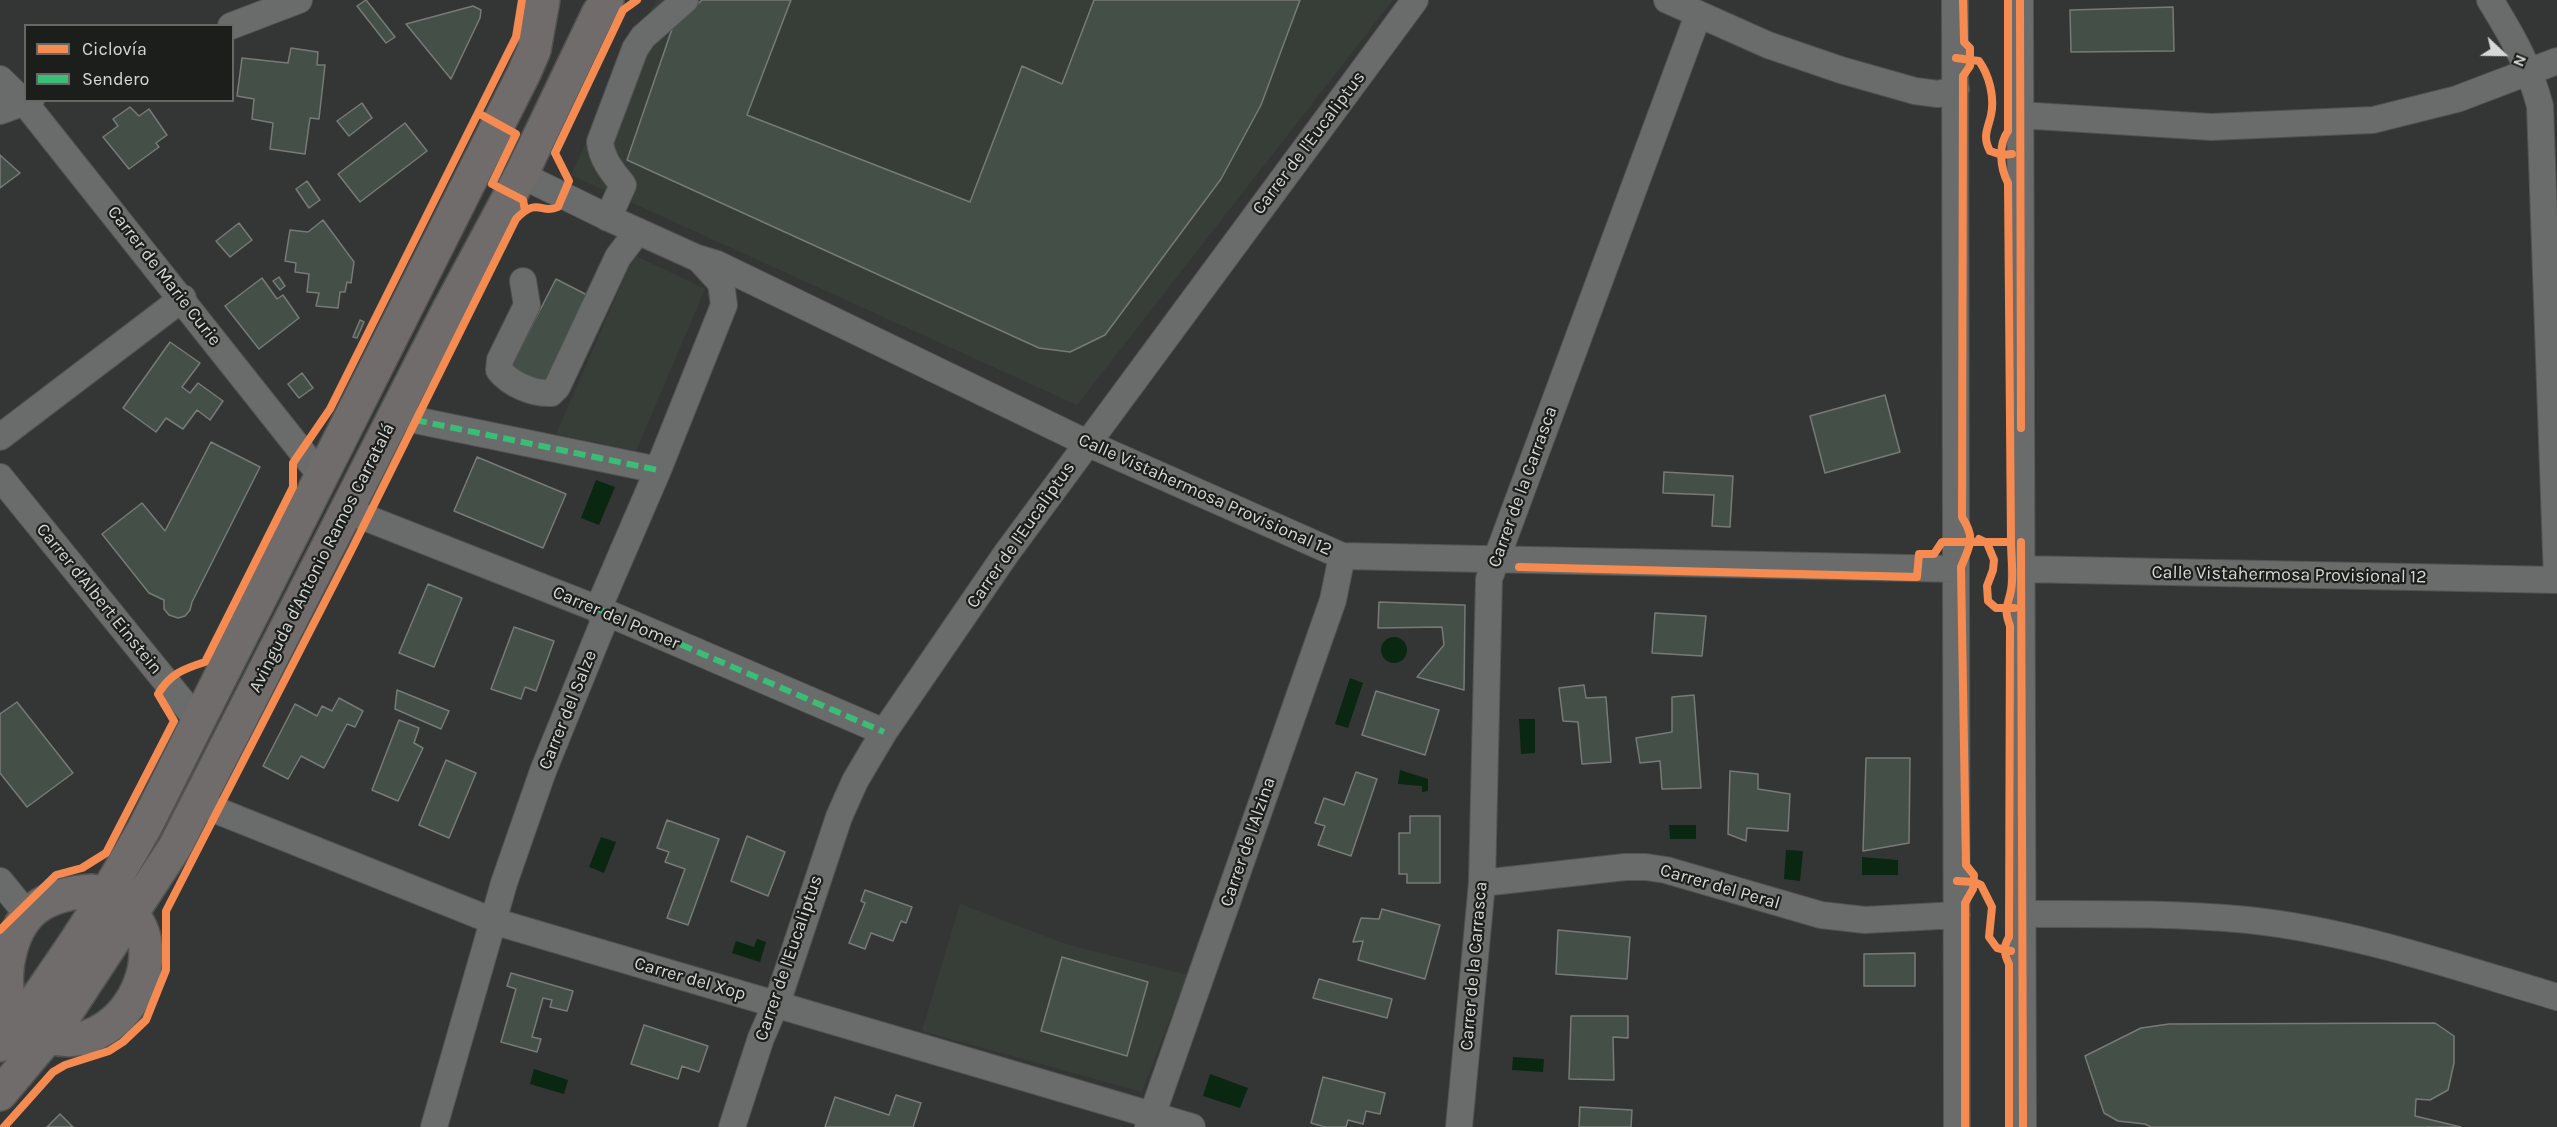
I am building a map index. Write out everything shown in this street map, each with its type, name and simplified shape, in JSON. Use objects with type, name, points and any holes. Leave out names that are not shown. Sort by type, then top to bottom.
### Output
[{"type":"main road","name":"Avinguda d'Antonio Ramos Carratalá","points":[[119,904],[145,827],[524,73],[534,50],[543,0]]},
{"type":"main road","name":"Avinguda d'Antonio Ramos Carratalá","points":[[0,1094],[35,1028],[119,904],[175,847],[520,175],[598,14],[607,0]]},
{"type":"main road","points":[[92,891],[119,904],[140,923],[145,937],[146,965],[139,988],[129,1008],[111,1024],[89,1037],[66,1040],[35,1028],[11,1010],[6,987],[6,961],[14,938],[28,915],[54,897],[75,892],[92,891]]},
{"type":"main road","name":"Avinguda d'Antonio Ramos Carratalá","points":[[0,1045],[35,1028]]},
{"type":"street","points":[[234,25],[299,0]]},
{"type":"street","points":[[609,218],[623,185],[607,164],[600,142],[634,49],[643,37],[685,0]]},
{"type":"street","name":"Carrer de l'Eucaliptus","points":[[732,1127],[839,817],[855,781],[885,732],[1006,554],[1415,0]]},
{"type":"street","points":[[1667,0],[1768,45],[1841,70],[1915,92],[1938,94],[1956,89]]},
{"type":"street","points":[[1955,0],[1957,1127]]},
{"type":"street","points":[[2020,0],[2023,1127]]},
{"type":"street","points":[[2490,0],[2513,36],[2530,72],[2540,106],[2557,579]]},
{"type":"street","name":"Carrer de la Carrasca","points":[[1459,1127],[1482,883],[1489,579],[1698,15]]},
{"type":"street","points":[[2019,116],[2211,127],[2373,120],[2457,99],[2557,61]]},
{"type":"street","name":"Carrer de Marie Curie","points":[[0,79],[24,99]]},
{"type":"street","points":[[0,111],[28,102]]},
{"type":"street","name":"Carrer de Marie Curie","points":[[28,102],[183,298],[300,452],[322,477]]},
{"type":"street","name":"Calle Vistahermosa Provisional 12","points":[[520,175],[697,258],[717,264],[1087,443],[1342,556],[1956,569]]},
{"type":"street","points":[[523,281],[527,305],[500,360],[499,370],[506,380],[541,394],[551,393],[557,387],[618,257],[638,231]]},
{"type":"street","name":"Calle Vistahermosa Provisional 12","points":[[697,258],[721,283],[724,304],[742,292],[752,290],[775,293]]},
{"type":"street","points":[[0,437],[183,298]]},
{"type":"street","name":"Carrer del Salze","points":[[434,1127],[493,921],[543,771],[604,621],[598,609],[658,470],[724,304]]},
{"type":"street","points":[[415,420],[658,470]]},
{"type":"street","name":"Carrer d'Albert Einstein","points":[[0,477],[198,721]]},
{"type":"street","name":"Carrer del Pomer","points":[[346,510],[598,609],[885,732]]},
{"type":"street","name":"Carrer de l'Alzina","points":[[1151,1121],[1333,600],[1342,556]]},
{"type":"street","name":"Calle Vistahermosa Provisional 12","points":[[2022,569],[2557,579]]},
{"type":"street","name":"Carrer del Xop","points":[[198,803],[493,921],[775,1004],[1151,1121],[1192,1127]]},
{"type":"street","name":"Carrer del Peral","points":[[1482,883],[1624,867],[1646,867],[1666,870],[1821,915],[1866,920],[1957,915]]},
{"type":"street","points":[[0,881],[28,915]]},
{"type":"street","points":[[2021,914],[2159,915],[2250,920],[2332,934],[2557,997]]},
{"type":"shaded area","points":[[657,0],[1393,0],[1077,405],[571,175],[637,31]]},
{"type":"shaded area","points":[[634,255],[705,289],[636,451],[556,434]]},
{"type":"shaded area","points":[[596,480],[615,487],[599,525],[581,518]]},
{"type":"shaded area","points":[[1394,637],[1403,641],[1407,650],[1403,659],[1394,663],[1385,659],[1381,650],[1385,641]]},
{"type":"shaded area","points":[[1350,678],[1363,683],[1348,728],[1335,724]]},
{"type":"shaded area","points":[[1519,719],[1535,719],[1535,753],[1521,754]]},
{"type":"shaded area","points":[[1400,770],[1428,779],[1428,791],[1422,792],[1422,786],[1398,784]]},
{"type":"shaded area","points":[[1669,825],[1696,825],[1696,839],[1670,839]]},
{"type":"shaded area","points":[[601,837],[616,842],[604,873],[589,867]]},
{"type":"shaded area","points":[[1786,850],[1803,851],[1800,881],[1784,879]]},
{"type":"shaded area","points":[[1862,857],[1898,860],[1898,875],[1862,875]]},
{"type":"shaded area","points":[[960,904],[1066,944],[1187,975],[1142,1092],[922,1031]]},
{"type":"shaded area","points":[[757,939],[766,942],[760,962],[732,953],[736,941],[754,947]]},
{"type":"shaded area","points":[[1513,1057],[1544,1059],[1543,1072],[1512,1070]]},
{"type":"shaded area","points":[[534,1069],[568,1080],[564,1094],[530,1084]]},
{"type":"shaded area","points":[[1210,1074],[1248,1088],[1240,1108],[1203,1096]]},
{"type":"building","points":[[366,0],[395,37],[386,43],[357,6]]},
{"type":"building","points":[[702,0],[791,0],[747,115],[970,202],[1022,66],[1062,84],[1094,0],[1300,0],[1261,105],[1221,179],[1105,335],[1070,352],[1039,348],[627,160],[672,29]]},
{"type":"building","points":[[473,6],[481,10],[480,18],[451,79],[406,24]]},
{"type":"building","points":[[2173,7],[2174,51],[2071,52],[2070,10]]},
{"type":"building","points":[[291,48],[318,52],[317,65],[325,65],[319,119],[310,118],[305,154],[270,149],[273,123],[252,119],[254,99],[237,96],[242,58],[288,63]]},
{"type":"building","points":[[362,103],[372,118],[349,136],[337,121]]},
{"type":"building","points":[[130,107],[139,116],[149,109],[167,135],[156,143],[159,147],[129,169],[103,137],[118,126],[113,119]]},
{"type":"building","points":[[405,123],[427,151],[360,202],[338,174]]},
{"type":"building","points":[[0,155],[20,173],[0,188]]},
{"type":"building","points":[[307,181],[320,200],[309,208],[296,189]]},
{"type":"building","points":[[323,220],[354,262],[351,283],[347,282],[345,292],[340,292],[338,308],[316,306],[319,293],[307,292],[309,274],[295,272],[296,263],[285,261],[290,230],[308,232]]},
{"type":"building","points":[[239,223],[252,240],[230,257],[216,241]]},
{"type":"building","points":[[279,277],[285,286],[280,290],[273,281]]},
{"type":"building","points":[[262,278],[277,299],[283,295],[299,318],[259,349],[225,306]]},
{"type":"building","points":[[556,279],[591,297],[545,386],[510,368]]},
{"type":"building","points":[[360,320],[364,322],[357,338],[353,337]]},
{"type":"building","points":[[170,342],[200,363],[182,387],[190,393],[198,383],[223,401],[210,420],[197,410],[183,429],[166,418],[156,432],[123,408]]},
{"type":"building","points":[[302,373],[313,388],[299,398],[288,384]]},
{"type":"building","points":[[1885,395],[1900,452],[1825,473],[1810,416]]},
{"type":"building","points":[[211,442],[260,467],[190,610],[185,616],[178,618],[169,615],[164,609],[164,600],[149,593],[102,534],[142,503],[165,531]]},
{"type":"building","points":[[477,457],[566,494],[543,548],[454,511]]},
{"type":"building","points":[[1664,472],[1733,476],[1730,527],[1712,526],[1714,495],[1663,493]]},
{"type":"building","points":[[428,584],[462,598],[434,667],[399,653]]},
{"type":"building","points":[[1379,602],[1465,605],[1464,690],[1417,677],[1444,645],[1442,627],[1378,628]]},
{"type":"building","points":[[1655,613],[1706,616],[1702,656],[1652,653]]},
{"type":"building","points":[[514,627],[554,641],[536,691],[525,687],[521,699],[491,689]]},
{"type":"building","points":[[1584,685],[1586,698],[1606,697],[1611,762],[1582,764],[1578,722],[1563,721],[1559,688]]},
{"type":"building","points":[[397,690],[449,711],[441,729],[395,709]]},
{"type":"building","points":[[1376,691],[1439,710],[1425,755],[1362,735]]},
{"type":"building","points":[[1694,695],[1701,788],[1662,789],[1660,761],[1640,763],[1636,738],[1672,732],[1672,697]]},
{"type":"building","points":[[339,698],[363,711],[355,727],[347,724],[324,768],[301,756],[288,779],[263,766],[295,704],[317,716],[322,706],[332,711]]},
{"type":"building","points":[[17,702],[73,773],[27,807],[0,773],[0,714]]},
{"type":"building","points":[[399,720],[419,728],[414,743],[423,748],[398,801],[372,790]]},
{"type":"building","points":[[1866,758],[1910,758],[1909,843],[1863,851]]},
{"type":"building","points":[[446,760],[476,773],[449,838],[419,825]]},
{"type":"building","points":[[1730,771],[1758,774],[1758,789],[1790,794],[1788,831],[1747,828],[1746,841],[1728,834]]},
{"type":"building","points":[[1356,772],[1377,779],[1351,856],[1318,845],[1325,826],[1315,823],[1324,798],[1344,805]]},
{"type":"building","points":[[1410,816],[1440,816],[1440,883],[1407,883],[1407,874],[1399,874],[1399,833],[1410,833]]},
{"type":"building","points":[[667,820],[719,839],[688,925],[667,918],[685,869],[665,862],[669,852],[657,848]]},
{"type":"building","points":[[747,836],[785,852],[768,896],[731,881]]},
{"type":"building","points":[[865,890],[912,907],[906,923],[901,921],[893,941],[871,933],[865,949],[849,943],[865,903],[861,901]]},
{"type":"building","points":[[1382,909],[1440,925],[1425,979],[1358,960],[1363,941],[1353,942],[1361,918],[1379,919]]},
{"type":"building","points":[[1558,930],[1630,937],[1627,979],[1556,974]]},
{"type":"building","points":[[1915,953],[1915,986],[1864,986],[1864,954]]},
{"type":"building","points":[[1062,957],[1148,982],[1127,1056],[1041,1031]]},
{"type":"building","points":[[511,973],[573,991],[567,1011],[550,1007],[552,1000],[543,998],[532,1037],[541,1039],[537,1052],[501,1042],[516,989],[507,986]]},
{"type":"building","points":[[1319,979],[1392,999],[1387,1018],[1313,998]]},
{"type":"building","points":[[1571,1016],[1628,1016],[1628,1038],[1613,1037],[1614,1080],[1569,1079]]},
{"type":"building","points":[[2435,1023],[2454,1036],[2454,1063],[2448,1090],[2430,1100],[2416,1099],[2415,1116],[2461,1127],[2151,1127],[2145,1124],[2118,1121],[2104,1113],[2085,1056],[2141,1028],[2169,1024]]},
{"type":"building","points":[[644,1025],[708,1046],[699,1072],[682,1066],[678,1079],[631,1064]]},
{"type":"building","points":[[1323,1077],[1385,1093],[1380,1114],[1366,1111],[1363,1124],[1348,1120],[1346,1127],[1325,1127],[1311,1123]]},
{"type":"building","points":[[896,1095],[921,1103],[913,1127],[825,1127],[835,1097],[889,1115]]},
{"type":"building","points":[[1580,1107],[1632,1110],[1631,1127],[1579,1127]]},
{"type":"building","points":[[60,1114],[73,1127],[47,1127]]},
{"type":"marked path","points":[[415,420],[658,470]]},
{"type":"marked path","points":[[598,609],[884,732]]},
{"type":"cycle path","points":[[0,930],[56,875],[82,868],[106,853],[174,721],[158,694],[178,673],[205,662],[293,487],[293,463],[330,409],[516,37],[522,0]]},
{"type":"cycle path","points":[[4,1127],[53,1072],[65,1065],[109,1051],[123,1042],[146,1020],[166,970],[166,911],[352,549],[516,219],[523,212],[534,207],[547,209],[558,207],[569,181],[555,153],[623,10],[637,0]]},
{"type":"cycle path","points":[[1963,0],[1964,42],[1970,48],[1970,66],[1963,76],[1962,517],[1969,531],[1970,542],[1961,567],[1966,865],[1974,875],[1973,889],[1965,903],[1965,1127]]},
{"type":"cycle path","points":[[2008,0],[2008,131],[2001,150],[2001,157],[2008,183],[2012,572],[2006,611],[2010,626],[2009,937],[2005,950],[2009,964],[2009,1127]]},
{"type":"cycle path","points":[[2020,0],[2021,428]]},
{"type":"cycle path","points":[[1956,58],[1979,61],[1983,67],[1990,86],[1992,101],[1986,141],[1990,151],[2002,155],[2012,154]]},
{"type":"cycle path","points":[[478,113],[516,134],[492,184],[523,200],[525,210]]},
{"type":"cycle path","points":[[1979,539],[1987,543],[1994,560],[1987,586],[1988,601],[1996,608],[2014,608]]},
{"type":"cycle path","points":[[1519,567],[1917,577],[1919,554],[1934,554],[1942,542],[2011,542]]},
{"type":"cycle path","points":[[2021,542],[2023,1127]]},
{"type":"cycle path","points":[[1957,881],[1974,882],[1981,885],[1992,907],[1989,937],[1997,948],[2011,951]]}]
